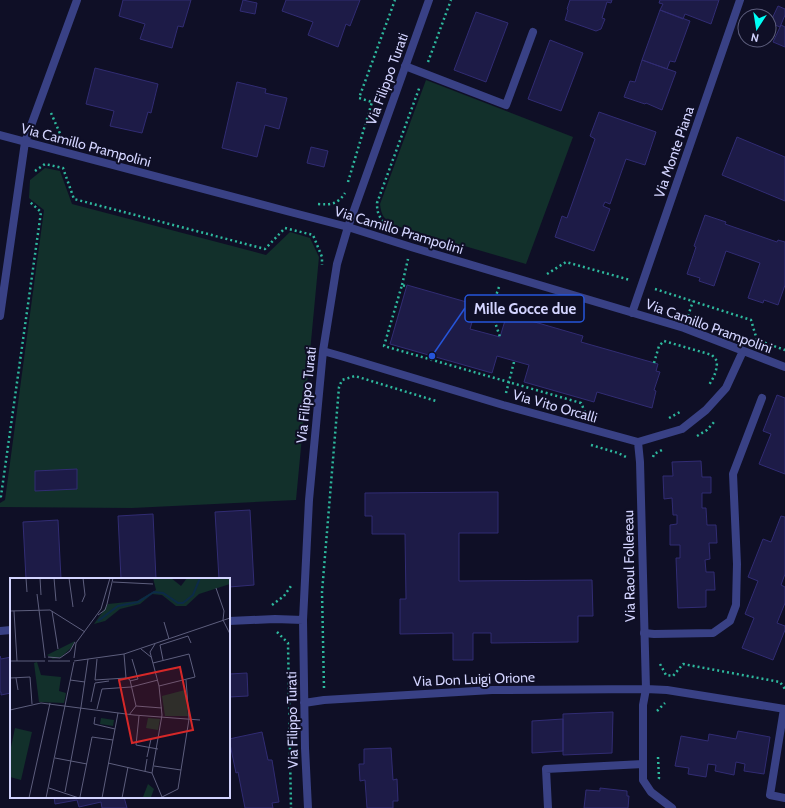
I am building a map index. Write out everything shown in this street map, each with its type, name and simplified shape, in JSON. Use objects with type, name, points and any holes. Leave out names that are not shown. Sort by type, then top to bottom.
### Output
[{"type":"street","points":[[0,316],[25,142],[78,0]]},
{"type":"street","name":"Via Filippo Turati","points":[[308,808],[305,748],[303,620],[309,500],[323,351],[337,264],[348,226],[429,0]]},
{"type":"street","name":"Via Monte Piana","points":[[632,313],[740,0]]},
{"type":"street","points":[[405,66],[506,105],[533,32]]},
{"type":"street","name":"Via Camillo Prampolini","points":[[0,135],[278,209],[348,226],[411,247],[684,328],[785,367]]},
{"type":"street","name":"Via Vito Orcalli","points":[[323,351],[503,405],[638,442]]},
{"type":"street","points":[[638,442],[682,429],[706,410],[726,388],[743,351]]},
{"type":"street","points":[[644,633],[713,633],[730,622],[736,604],[737,564],[733,474],[762,398]]},
{"type":"street","name":"Via Raoul Follereau","points":[[638,442],[640,462],[646,688]]},
{"type":"street","points":[[230,621],[275,619],[303,620]]},
{"type":"street","points":[[0,631],[10,630]]},
{"type":"street","points":[[646,688],[643,705],[643,780],[651,792],[672,808]]},
{"type":"street","name":"Via Don Luigi Orione","points":[[304,703],[324,700],[492,690],[646,688],[785,709],[770,795],[785,798]]},
{"type":"street","points":[[548,808],[546,769],[643,764]]},
{"type":"path","points":[[347,185],[372,102],[359,98],[395,0]]},
{"type":"path","points":[[392,227],[384,222],[377,213],[377,203],[450,0]]},
{"type":"path","points":[[53,107],[50,114],[62,138]]},
{"type":"path","points":[[33,172],[45,164],[63,168],[74,199],[265,249],[285,228],[313,235],[322,257],[321,272]]},
{"type":"path","points":[[312,203],[319,205],[331,204],[341,199],[345,192]]},
{"type":"path","points":[[0,497],[41,212],[25,197]]},
{"type":"path","points":[[546,275],[566,262],[631,280]]},
{"type":"path","points":[[500,337],[491,310],[503,274]]},
{"type":"path","points":[[405,286],[402,285],[384,346],[581,403],[587,415]]},
{"type":"path","points":[[654,288],[751,320],[757,340],[785,350]]},
{"type":"path","points":[[477,306],[506,315]]},
{"type":"path","points":[[654,363],[658,346],[664,340],[712,355],[717,361],[716,370],[713,379],[705,390]]},
{"type":"path","points":[[503,405],[514,362]]},
{"type":"path","points":[[324,700],[322,592],[339,387],[342,380],[355,376],[436,401]]},
{"type":"path","points":[[665,420],[681,411]]},
{"type":"path","points":[[693,438],[707,430],[717,419]]},
{"type":"path","points":[[588,444],[618,453],[625,456],[629,461],[650,463],[654,454],[663,449]]},
{"type":"path","points":[[269,607],[284,596],[290,588],[291,580]]},
{"type":"path","points":[[274,629],[288,643],[291,808]]},
{"type":"path","points":[[659,663],[666,675],[673,676],[684,664],[780,682],[785,689]]},
{"type":"path","points":[[643,705],[656,714],[656,711],[666,702]]},
{"type":"path","points":[[651,792],[659,778],[658,755]]},
{"type":"green space","points":[[426,80],[573,137],[526,264],[393,225],[387,221],[381,211],[380,204]]},
{"type":"green space","points":[[45,168],[60,171],[72,204],[266,255],[290,232],[310,238],[319,257],[296,500],[132,508],[0,507],[0,503],[5,500],[44,210],[29,198],[30,180]]},
{"type":"building","points":[[123,0],[191,0],[183,27],[178,26],[172,48],[140,39],[145,24],[119,16]]},
{"type":"building","points":[[243,0],[257,3],[255,14],[240,11]]},
{"type":"building","points":[[286,0],[360,0],[350,26],[346,24],[338,47],[308,35],[313,22],[282,11]]},
{"type":"building","points":[[570,0],[612,0],[611,3],[607,2],[602,18],[605,19],[601,29],[596,31],[565,20]]},
{"type":"building","points":[[660,0],[719,0],[711,24],[685,14],[683,19],[660,10],[663,4],[659,3]]},
{"type":"building","points":[[778,6],[785,9],[785,15],[780,27],[777,26]]},
{"type":"building","points":[[660,10],[690,21],[675,62],[670,61],[667,69],[642,60]]},
{"type":"building","points":[[476,12],[508,23],[486,82],[454,70]]},
{"type":"building","points":[[781,25],[785,27],[785,47],[777,44],[777,34]]},
{"type":"building","points":[[550,40],[583,53],[561,111],[528,99]]},
{"type":"building","points":[[642,60],[676,72],[662,110],[646,103],[645,104],[624,97],[630,81],[635,82]]},
{"type":"building","points":[[95,68],[158,84],[151,113],[148,112],[142,133],[110,126],[114,111],[86,104]]},
{"type":"building","points":[[237,82],[266,89],[265,93],[287,98],[279,129],[265,125],[257,157],[222,148]]},
{"type":"building","points":[[599,112],[656,132],[645,165],[626,159],[610,204],[605,202],[603,206],[610,209],[594,251],[555,237],[562,216],[567,218],[595,139],[590,136]]},
{"type":"building","points":[[737,137],[785,157],[785,201],[722,175]]},
{"type":"building","points":[[311,147],[328,151],[324,167],[307,163]]},
{"type":"building","points":[[705,215],[726,222],[725,224],[777,242],[778,240],[785,242],[785,285],[778,305],[764,300],[763,303],[748,298],[760,263],[726,251],[714,286],[699,281],[700,278],[687,274],[696,247],[694,246]]},
{"type":"building","points":[[407,285],[477,305],[470,329],[500,337],[507,314],[583,336],[581,342],[658,364],[656,371],[660,372],[654,390],[656,391],[652,408],[597,392],[594,402],[524,382],[529,365],[497,356],[492,373],[390,344]]},
{"type":"building","points":[[777,395],[785,398],[785,474],[759,464],[771,434],[763,431]]},
{"type":"building","points":[[701,461],[702,477],[711,477],[711,493],[702,493],[702,508],[706,508],[707,525],[716,525],[717,543],[709,543],[710,559],[705,560],[706,572],[714,572],[715,590],[706,590],[706,607],[678,608],[676,558],[680,558],[680,545],[670,545],[670,525],[677,524],[677,515],[673,515],[672,498],[664,499],[663,476],[673,476],[672,462]]},
{"type":"building","points":[[77,469],[77,489],[35,491],[35,471]]},
{"type":"building","points":[[498,492],[498,533],[459,533],[459,581],[592,580],[593,616],[578,616],[578,642],[491,643],[491,633],[473,633],[473,660],[453,660],[453,633],[400,634],[400,599],[406,599],[405,534],[372,534],[372,516],[365,516],[365,493]]},
{"type":"building","points":[[250,510],[254,585],[230,587],[230,578],[219,578],[215,512]]},
{"type":"building","points":[[153,514],[156,578],[121,578],[118,516]]},
{"type":"building","points":[[781,516],[785,517],[785,574],[781,585],[785,587],[785,603],[777,623],[785,626],[785,630],[773,660],[742,648],[754,618],[745,614],[758,581],[748,577],[763,539],[771,542]]},
{"type":"building","points":[[58,520],[61,578],[26,578],[23,522]]},
{"type":"building","points":[[0,656],[1,659],[10,657],[10,693],[1,695]]},
{"type":"building","points":[[247,673],[248,696],[230,697],[230,674]]},
{"type":"building","points":[[613,712],[612,753],[563,755],[563,714]]},
{"type":"building","points":[[563,719],[563,751],[532,753],[532,721]]},
{"type":"building","points":[[738,731],[770,737],[764,774],[744,771],[745,764],[736,762],[734,775],[715,771],[716,765],[708,764],[706,777],[688,774],[689,768],[675,766],[681,736],[708,741],[709,734],[736,739]]},
{"type":"building","points":[[262,732],[268,760],[272,760],[279,802],[272,803],[273,808],[245,808],[238,772],[236,773],[230,739]]},
{"type":"building","points":[[391,748],[393,780],[397,779],[398,801],[393,801],[393,808],[367,808],[365,780],[360,781],[359,764],[364,764],[364,749]]},
{"type":"building","points":[[600,788],[627,791],[627,796],[629,796],[628,808],[584,808],[586,790],[600,791]]},
{"type":"building","points":[[54,798],[124,798],[127,808],[102,808],[101,802],[79,807],[77,800],[55,804]]},
{"type":"place","name":"Mille Gocce due","points":[[432,356]]}]
